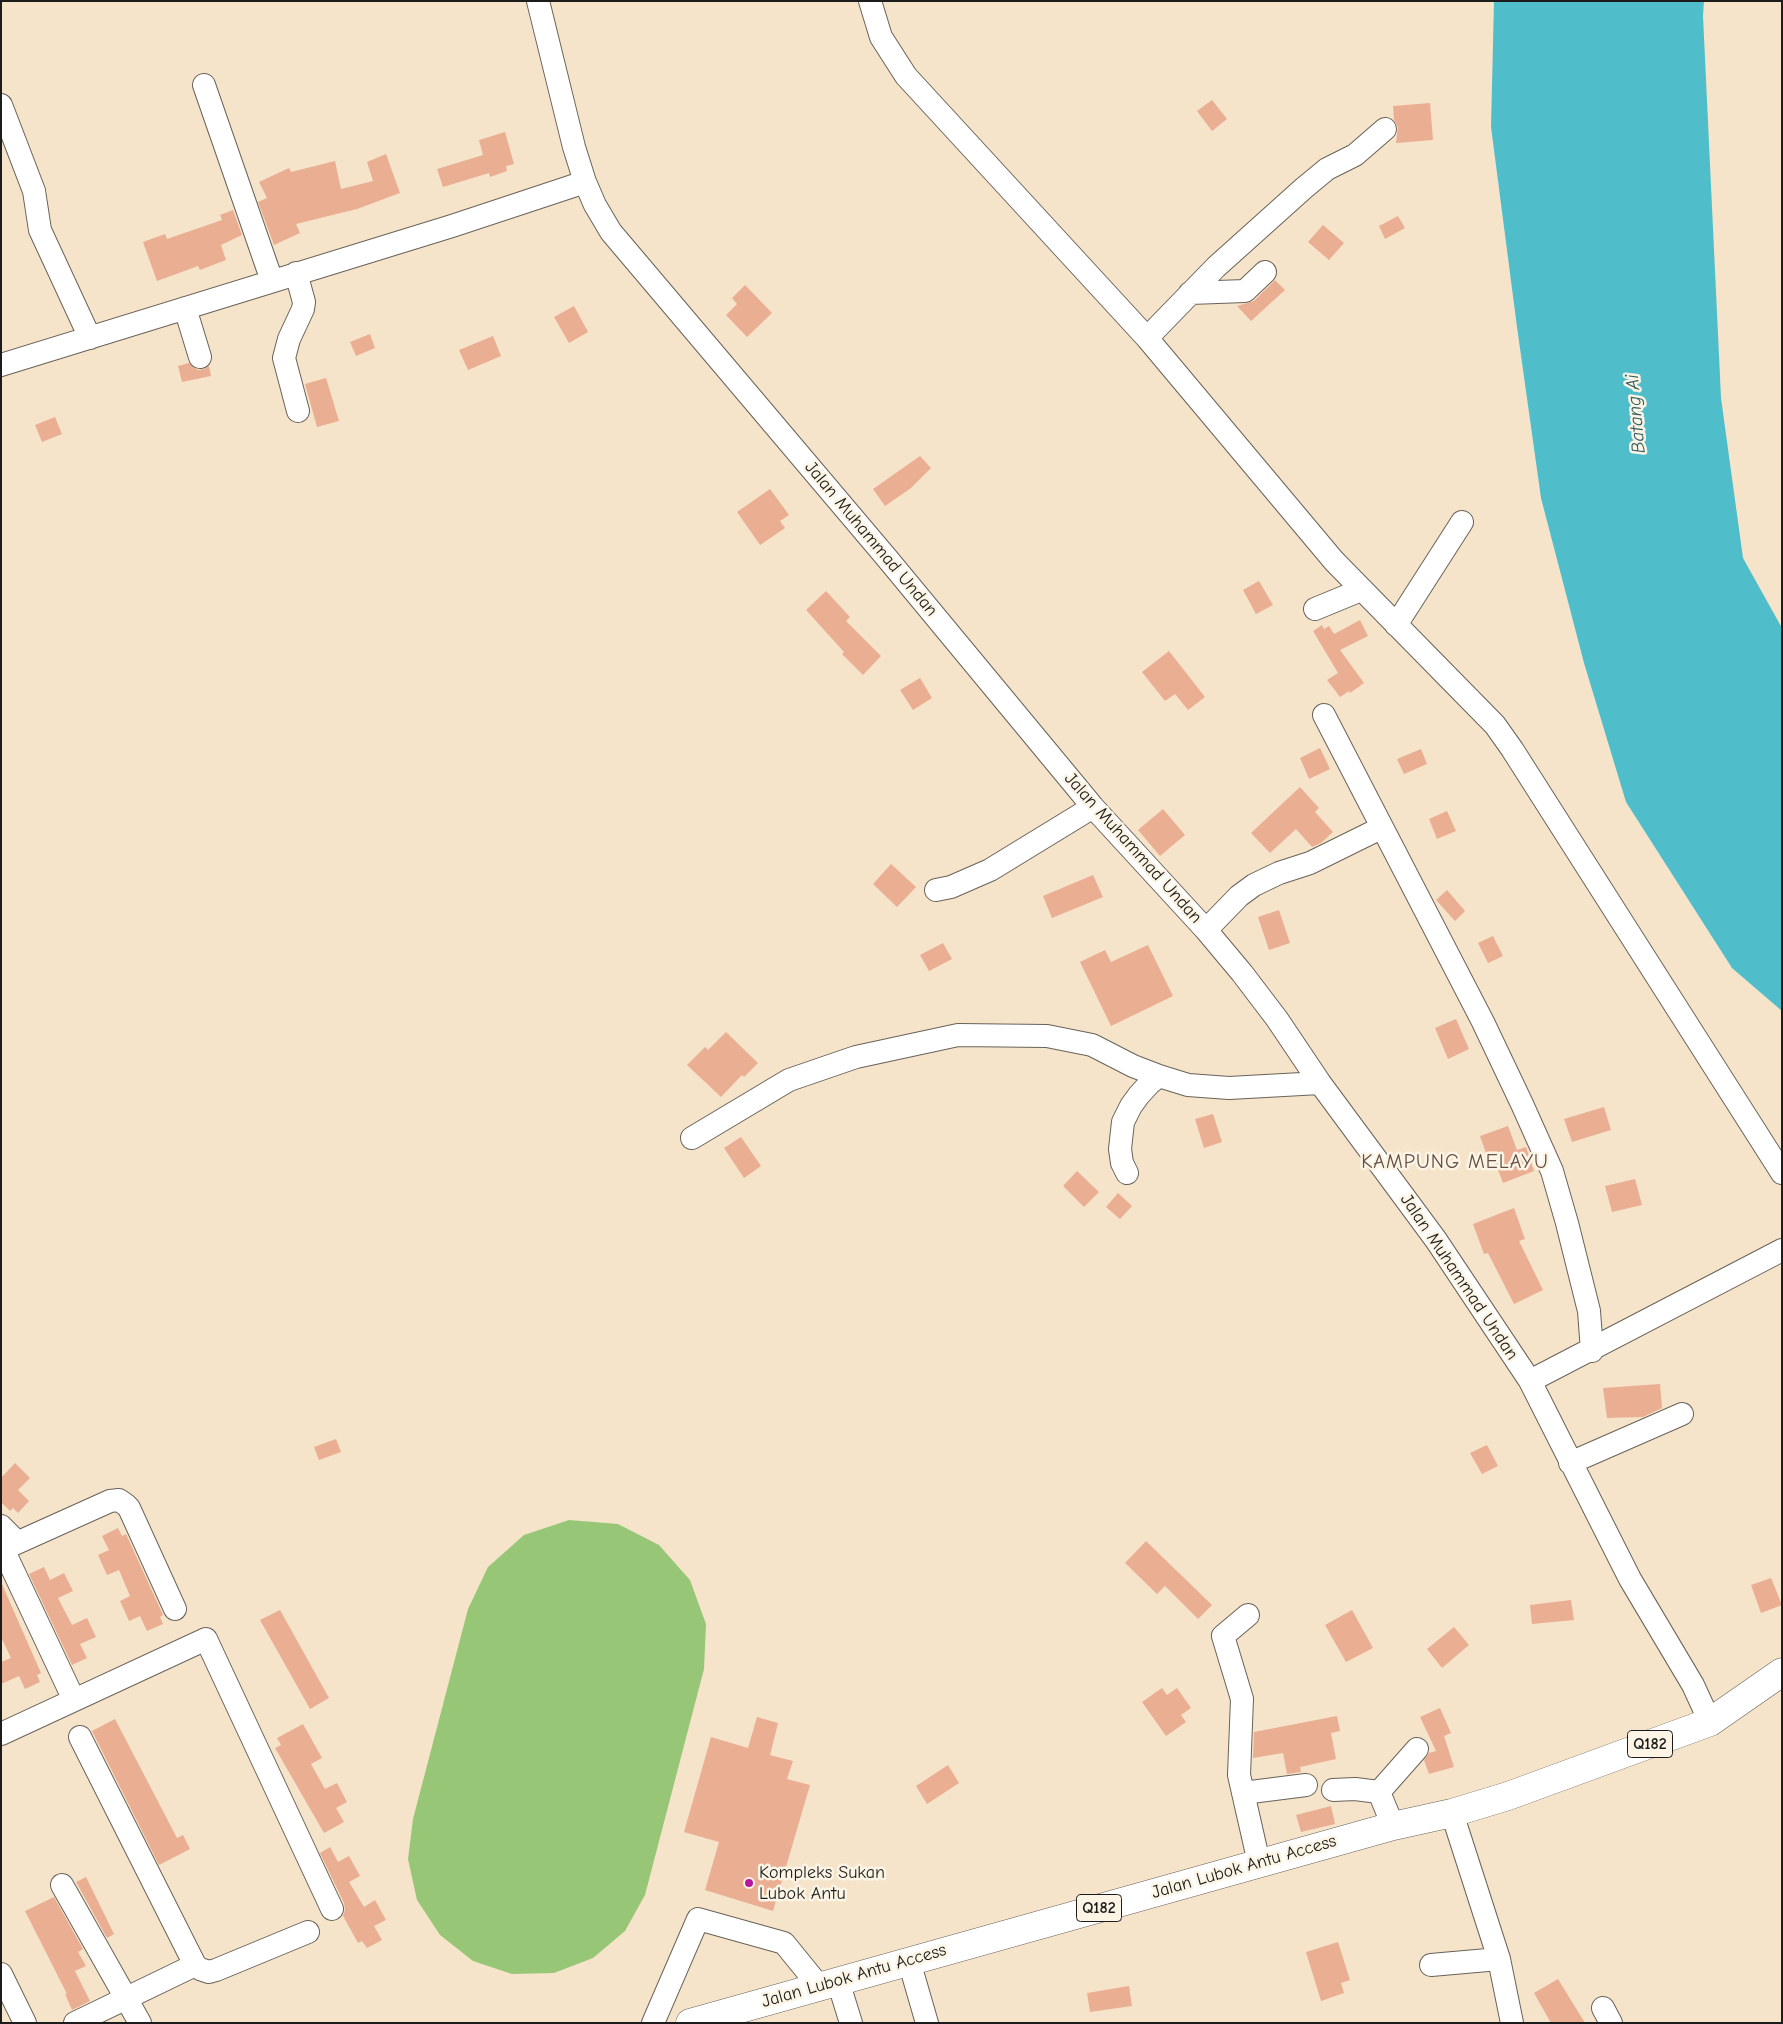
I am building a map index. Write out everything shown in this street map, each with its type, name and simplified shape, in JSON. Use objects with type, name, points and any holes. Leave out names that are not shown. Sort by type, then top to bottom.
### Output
[{"type":"main road","name":"Jalan Lubok Antu Access","points":[[690,2023],[1393,1826],[1452,1813],[1508,1796],[1710,1722],[1782,1672]]},
{"type":"street","name":"Jalan Muhammad Undan","points":[[538,1],[574,147],[585,182],[595,205],[611,232],[886,557],[1093,807],[1206,930],[1277,1019],[1320,1083],[1436,1240],[1530,1381],[1630,1579],[1693,1684],[1710,1722]]},
{"type":"street","points":[[870,1],[881,38],[906,76],[1147,338],[1334,561],[1495,725],[1782,1173]]},
{"type":"street","points":[[204,85],[272,281]]},
{"type":"street","points":[[1,105],[34,191],[40,230],[90,338]]},
{"type":"street","points":[[1147,338],[1216,267],[1304,188],[1327,169],[1355,155],[1385,129]]},
{"type":"street","points":[[1,365],[452,226],[585,182]]},
{"type":"street","points":[[1190,293],[1245,291],[1265,272]]},
{"type":"street","points":[[296,273],[304,302],[303,309],[289,339],[284,358],[298,411]]},
{"type":"street","points":[[185,308],[200,357]]},
{"type":"street","points":[[1396,625],[1462,522]]},
{"type":"street","points":[[1315,609],[1361,590]]},
{"type":"street","points":[[1324,715],[1483,1022],[1552,1171],[1567,1223],[1588,1311],[1592,1351]]},
{"type":"street","points":[[936,890],[951,887],[990,870],[1093,807]]},
{"type":"street","points":[[1206,930],[1239,896],[1254,885],[1279,873],[1310,863],[1381,828]]},
{"type":"street","points":[[692,1138],[789,1080],[856,1057],[958,1035],[1047,1036],[1092,1045],[1159,1076],[1188,1085],[1229,1088],[1320,1083]]},
{"type":"street","points":[[1127,1173],[1122,1163],[1120,1149],[1123,1122],[1139,1095],[1159,1076]]},
{"type":"street","points":[[1530,1381],[1592,1351],[1782,1250]]},
{"type":"street","points":[[1570,1463],[1682,1414]]},
{"type":"street","points":[[7,1547],[110,1501],[123,1502],[129,1508],[175,1609]]},
{"type":"street","points":[[1,1526],[7,1547],[74,1700]]},
{"type":"street","points":[[1248,1615],[1223,1636],[1242,1699],[1239,1775],[1259,1864]]},
{"type":"street","points":[[1,1734],[206,1639],[332,1909]]},
{"type":"street","points":[[80,1737],[195,1965],[204,1972],[209,1972],[308,1932]]},
{"type":"street","points":[[1378,1792],[1417,1749]]},
{"type":"street","points":[[1244,1793],[1306,1785]]},
{"type":"street","points":[[1333,1790],[1355,1789],[1378,1792]]},
{"type":"street","points":[[1378,1792],[1393,1826]]},
{"type":"street","points":[[1452,1813],[1499,1959],[1512,2023]]},
{"type":"street","points":[[62,1885],[140,2023]]},
{"type":"street","points":[[653,2023],[698,1919],[784,1943],[828,1983],[851,2023]]},
{"type":"street","points":[[1431,1965],[1499,1959]]},
{"type":"street","points":[[908,1961],[927,2023]]},
{"type":"street","points":[[74,2023],[195,1965]]},
{"type":"street","points":[[1,1974],[25,2023]]},
{"type":"green space","points":[[569,1520],[618,1524],[659,1545],[690,1580],[706,1624],[704,1669],[645,1895],[625,1931],[593,1958],[554,1973],[512,1974],[473,1961],[440,1935],[417,1900],[408,1859],[413,1819],[468,1609],[488,1567],[524,1535]]},
{"type":"water","name":"Batang Ai","points":[[1494,1],[1704,1],[1703,16],[1721,398],[1743,558],[1782,628],[1782,1011],[1732,968],[1626,802],[1584,663],[1541,498],[1517,327],[1491,127]]},
{"type":"building","points":[[1212,100],[1227,119],[1212,131],[1197,111]]},
{"type":"building","points":[[1430,103],[1433,140],[1396,143],[1398,127],[1394,120],[1393,106]]},
{"type":"building","points":[[505,132],[514,164],[506,166],[507,171],[490,177],[489,173],[443,187],[437,169],[483,155],[479,140]]},
{"type":"building","points":[[386,154],[400,193],[357,209],[296,224],[300,233],[274,245],[258,202],[267,198],[259,182],[289,168],[291,172],[335,161],[341,189],[373,181],[367,162]]},
{"type":"building","points":[[233,210],[242,235],[221,245],[226,260],[200,270],[198,266],[157,281],[143,242],[165,234],[167,239],[222,220],[220,215]]},
{"type":"building","points":[[1398,216],[1405,228],[1385,239],[1379,226]]},
{"type":"building","points":[[1323,225],[1344,243],[1329,260],[1308,242]]},
{"type":"building","points":[[1275,280],[1285,290],[1251,321],[1237,306],[1254,301]]},
{"type":"building","points":[[745,285],[772,313],[747,337],[726,315],[737,304],[732,298]]},
{"type":"building","points":[[574,306],[588,332],[569,343],[554,317]]},
{"type":"building","points":[[370,334],[375,348],[356,356],[350,342]]},
{"type":"building","points":[[493,336],[501,356],[468,370],[459,350]]},
{"type":"building","points":[[189,363],[198,370],[209,366],[211,376],[182,382],[178,366]]},
{"type":"building","points":[[326,378],[339,421],[317,427],[305,384]]},
{"type":"building","points":[[55,417],[62,434],[42,442],[35,425]]},
{"type":"building","points":[[920,456],[931,468],[911,488],[885,506],[873,489]]},
{"type":"building","points":[[770,489],[789,515],[780,521],[785,528],[760,545],[737,512]]},
{"type":"building","points":[[1259,581],[1273,605],[1256,614],[1243,590]]},
{"type":"building","points":[[826,591],[850,617],[846,621],[881,656],[863,675],[842,654],[844,652],[806,610]]},
{"type":"building","points":[[1360,620],[1368,636],[1340,650],[1364,683],[1350,693],[1349,691],[1340,697],[1327,680],[1338,673],[1313,631],[1322,625],[1324,629],[1329,626],[1334,634]]},
{"type":"building","points":[[1169,651],[1205,697],[1188,710],[1175,694],[1165,701],[1142,672]]},
{"type":"building","points":[[920,678],[932,698],[913,710],[900,690]]},
{"type":"building","points":[[1320,748],[1330,769],[1309,779],[1300,758]]},
{"type":"building","points":[[1421,749],[1427,764],[1404,774],[1397,759]]},
{"type":"building","points":[[1300,787],[1319,808],[1315,812],[1333,832],[1321,843],[1312,847],[1296,829],[1270,853],[1251,833]]},
{"type":"building","points":[[1163,809],[1185,835],[1160,856],[1138,830]]},
{"type":"building","points":[[1447,811],[1456,831],[1437,839],[1429,819]]},
{"type":"building","points":[[891,864],[916,887],[897,907],[873,884]]},
{"type":"building","points":[[1093,875],[1103,897],[1052,918],[1043,896]]},
{"type":"building","points":[[1447,890],[1465,911],[1455,921],[1436,900]]},
{"type":"building","points":[[1279,910],[1290,943],[1269,950],[1258,917]]},
{"type":"building","points":[[1493,936],[1503,956],[1488,963],[1478,943]]},
{"type":"building","points":[[943,943],[952,959],[929,971],[920,955]]},
{"type":"building","points":[[1148,945],[1173,996],[1111,1026],[1080,962],[1105,950],[1111,962]]},
{"type":"building","points":[[1456,1019],[1469,1049],[1448,1059],[1435,1028]]},
{"type":"building","points":[[726,1032],[758,1063],[744,1077],[742,1075],[721,1097],[687,1065],[705,1047],[708,1050]]},
{"type":"building","points":[[1604,1107],[1611,1130],[1572,1142],[1564,1119]]},
{"type":"building","points":[[1213,1114],[1222,1142],[1204,1148],[1195,1119]]},
{"type":"building","points":[[1508,1126],[1517,1150],[1526,1147],[1534,1171],[1503,1183],[1492,1154],[1487,1156],[1480,1136]]},
{"type":"building","points":[[741,1137],[761,1166],[744,1178],[724,1148]]},
{"type":"building","points":[[1077,1171],[1099,1192],[1084,1207],[1063,1186]]},
{"type":"building","points":[[1635,1179],[1642,1205],[1612,1212],[1605,1186]]},
{"type":"building","points":[[1118,1193],[1132,1206],[1120,1219],[1106,1207]]},
{"type":"building","points":[[1514,1208],[1525,1239],[1519,1241],[1543,1290],[1514,1304],[1488,1253],[1484,1254],[1473,1224]]},
{"type":"building","points":[[1660,1384],[1662,1408],[1643,1417],[1607,1418],[1603,1388]]},
{"type":"building","points":[[336,1439],[341,1452],[319,1460],[314,1447]]},
{"type":"building","points":[[1487,1445],[1498,1466],[1482,1474],[1470,1453]]},
{"type":"building","points":[[15,1463],[30,1478],[18,1490],[29,1501],[18,1513],[13,1508],[10,1511],[1,1502],[1,1478]]},
{"type":"building","points":[[118,1528],[122,1536],[126,1534],[163,1615],[160,1617],[163,1624],[147,1631],[140,1616],[129,1621],[120,1601],[130,1596],[119,1570],[107,1575],[98,1555],[109,1550],[102,1536]]},
{"type":"building","points":[[1146,1541],[1212,1605],[1198,1619],[1165,1586],[1157,1594],[1125,1563]]},
{"type":"building","points":[[44,1567],[50,1580],[64,1573],[73,1591],[58,1598],[72,1625],[87,1618],[96,1637],[80,1644],[87,1658],[72,1665],[29,1574]]},
{"type":"building","points":[[1771,1578],[1782,1605],[1761,1613],[1751,1585]]},
{"type":"building","points":[[1,1582],[41,1673],[37,1675],[40,1682],[25,1689],[19,1676],[1,1684],[1,1662],[11,1658],[1,1637]]},
{"type":"building","points":[[1571,1600],[1574,1620],[1532,1624],[1530,1605]]},
{"type":"building","points":[[280,1610],[329,1698],[310,1709],[260,1620]]},
{"type":"building","points":[[1352,1610],[1373,1648],[1346,1662],[1325,1625]]},
{"type":"building","points":[[1454,1627],[1469,1645],[1442,1668],[1427,1649]]},
{"type":"building","points":[[1162,1688],[1167,1695],[1177,1688],[1191,1708],[1181,1715],[1186,1722],[1166,1736],[1142,1702]]},
{"type":"building","points":[[1440,1708],[1451,1733],[1444,1736],[1454,1767],[1429,1774],[1424,1760],[1429,1753],[1436,1751],[1420,1717]]},
{"type":"building","points":[[1337,1716],[1340,1731],[1331,1733],[1336,1759],[1300,1767],[1301,1772],[1287,1774],[1283,1753],[1253,1758],[1254,1732]]},
{"type":"building","points":[[757,1717],[778,1723],[770,1755],[793,1761],[787,1779],[810,1785],[773,1911],[705,1890],[719,1842],[684,1832],[711,1737],[748,1748]]},
{"type":"building","points":[[115,1719],[177,1838],[183,1835],[190,1849],[159,1865],[92,1731]]},
{"type":"building","points":[[303,1724],[322,1758],[311,1764],[325,1789],[337,1783],[347,1802],[336,1808],[344,1822],[324,1833],[275,1748],[281,1745],[277,1738]]},
{"type":"building","points":[[948,1765],[959,1783],[927,1804],[916,1786]]},
{"type":"building","points":[[1331,1806],[1335,1824],[1301,1832],[1296,1815]]},
{"type":"building","points":[[330,1847],[338,1862],[349,1856],[360,1876],[349,1882],[364,1907],[375,1900],[386,1920],[374,1926],[382,1940],[367,1948],[362,1941],[358,1943],[343,1916],[345,1910],[344,1903],[320,1853]]},
{"type":"building","points":[[86,1877],[114,1934],[107,1938],[76,1882]]},
{"type":"building","points":[[54,1897],[83,1949],[78,1952],[86,1966],[75,1971],[90,2001],[72,2010],[65,1994],[67,1994],[25,1911]]},
{"type":"building","points":[[1338,1942],[1350,1980],[1341,1983],[1344,1993],[1321,2001],[1306,1952]]},
{"type":"building","points":[[1558,1979],[1585,2023],[1551,2023],[1534,1993]]},
{"type":"building","points":[[1129,1986],[1132,2006],[1090,2012],[1087,1993]]},
{"type":"place","name":"Kompleks Sukan Lubok Antu","points":[[749,1883]]},
{"type":"district","name":"KAMPUNG MELAYU","points":[[1455,1162]]}]
